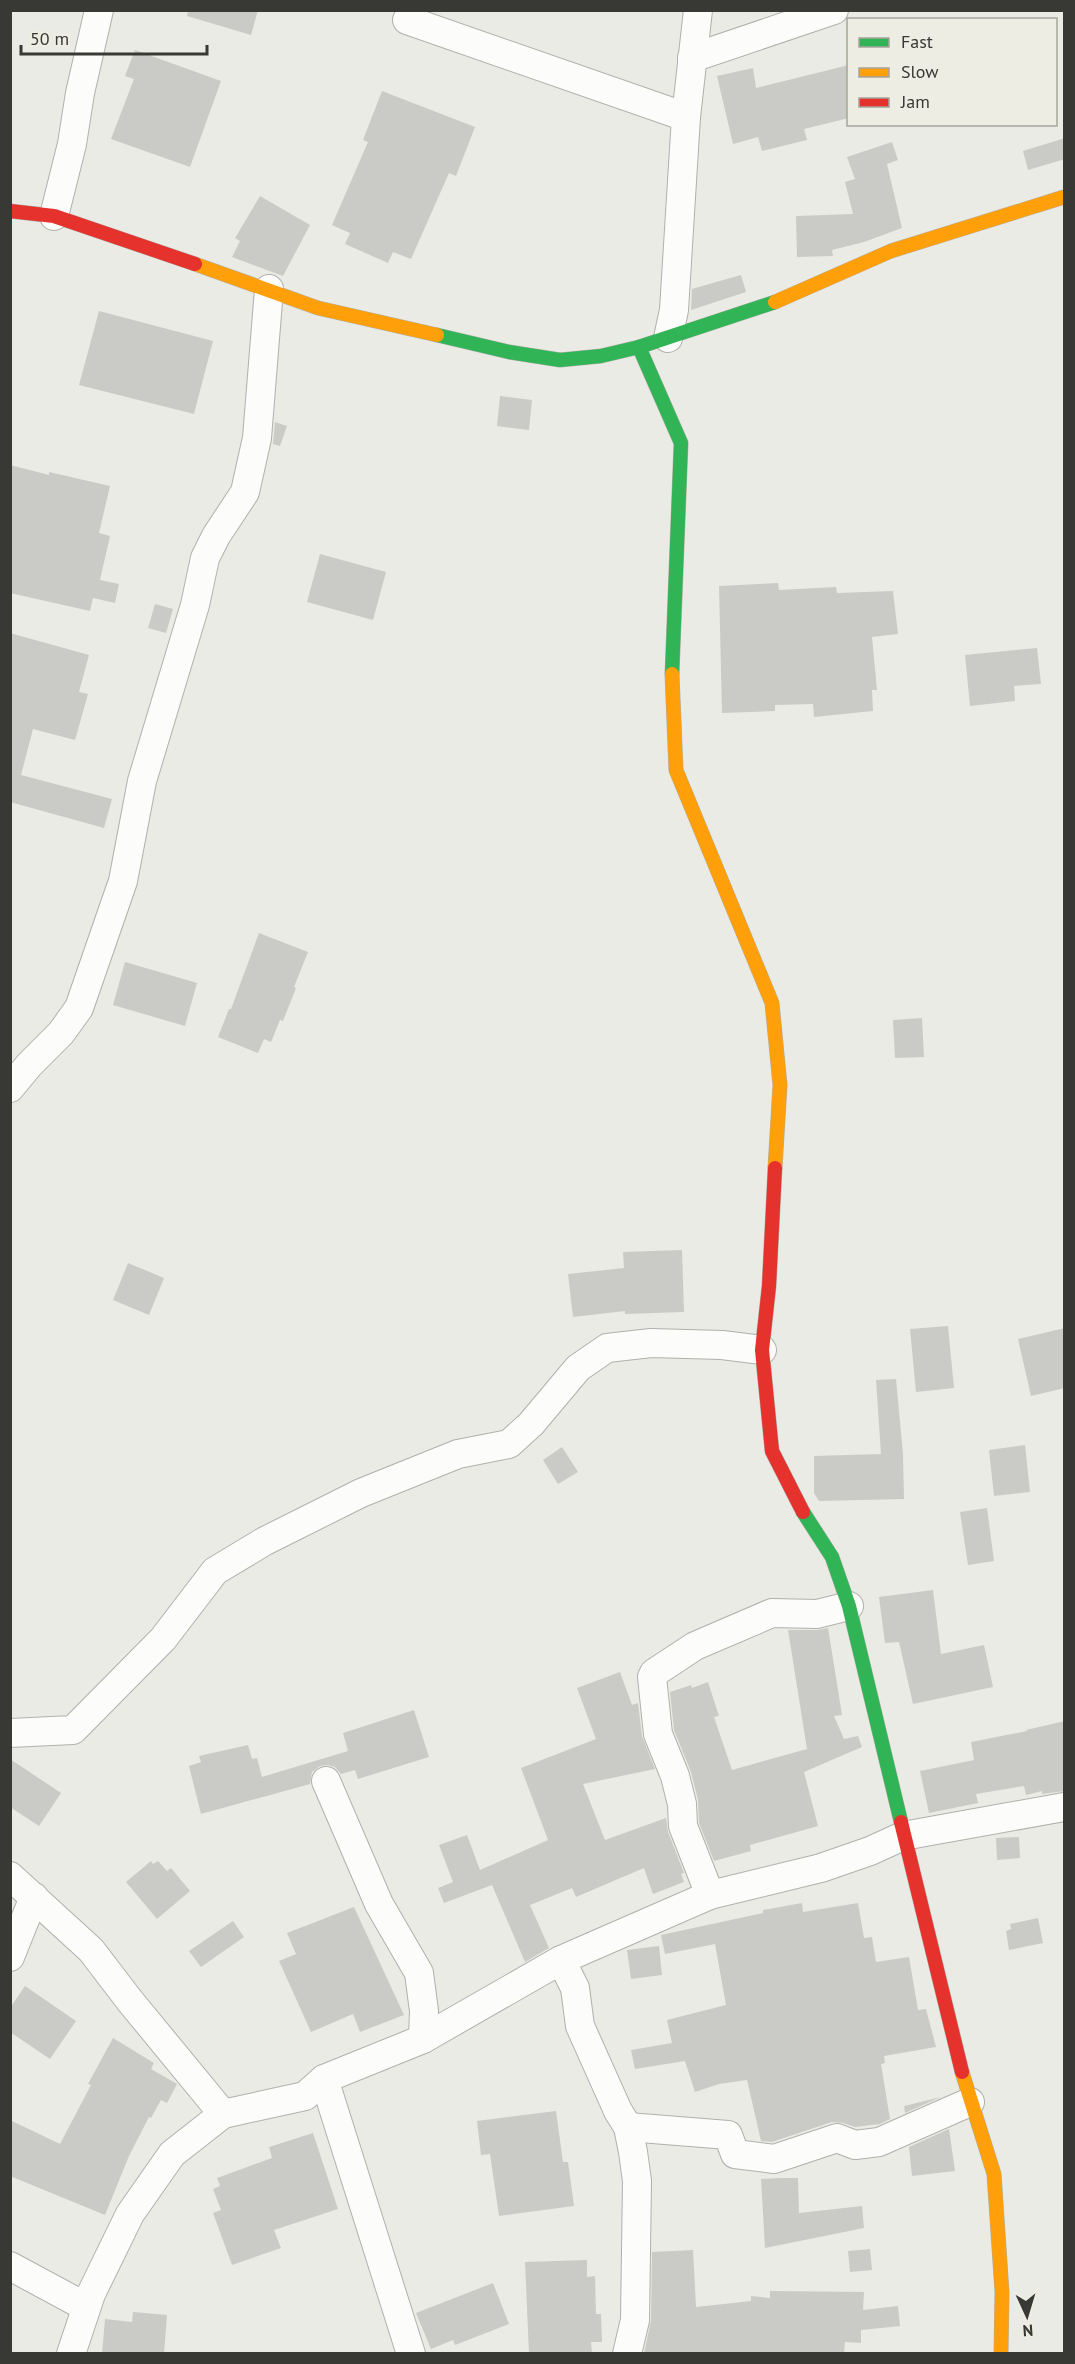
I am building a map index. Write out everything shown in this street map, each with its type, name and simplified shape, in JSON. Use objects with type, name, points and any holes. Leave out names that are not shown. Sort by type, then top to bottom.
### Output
[{"type":"street","points":[[54,216],[72,144],[80,93],[99,10]]},
{"type":"street","points":[[668,338],[674,310],[686,117],[698,10]]},
{"type":"street","points":[[692,58],[834,10]]},
{"type":"street","points":[[407,20],[686,117]]},
{"type":"street","points":[[10,211],[54,216],[141,244],[318,308],[509,352],[560,360],[601,356],[668,338],[769,304],[891,251],[1065,197]]},
{"type":"street","points":[[10,1088],[61,1033],[79,1008],[123,881],[142,781],[195,605],[205,558],[216,536],[245,492],[257,438],[269,289]]},
{"type":"street","points":[[639,347],[681,443],[672,674],[676,770],[772,1003],[780,1085],[769,1286],[762,1350],[772,1451],[801,1508],[832,1557],[849,1606],[969,2102],[994,2174],[1002,2292],[1001,2354]]},
{"type":"street","points":[[10,1734],[73,1730],[163,1639],[215,1571],[265,1541],[361,1493],[458,1454],[509,1444],[531,1424],[578,1368],[607,1348],[651,1343],[722,1345],[762,1350]]},
{"type":"street","points":[[710,1895],[683,1826],[682,1804],[675,1776],[658,1734],[652,1677],[654,1673],[695,1646],[772,1613],[818,1614],[849,1606]]},
{"type":"street","points":[[326,1781],[380,1904],[419,1973],[424,2011],[423,2040]]},
{"type":"street","points":[[71,2354],[86,2307],[129,2214],[172,2154],[224,2114],[306,2096],[324,2079],[423,2040],[561,1960],[710,1895],[821,1868],[870,1851],[903,1836],[1065,1807]]},
{"type":"street","points":[[10,1876],[91,1950],[130,2001],[224,2114]]},
{"type":"street","points":[[10,1957],[34,1897]]},
{"type":"street","points":[[561,1960],[574,1988],[580,2026],[628,2127],[637,2181],[635,2320],[627,2354]]},
{"type":"street","points":[[324,2079],[411,2354]]},
{"type":"street","points":[[628,2127],[728,2135],[735,2154],[774,2159],[837,2138],[855,2145],[879,2142],[969,2102]]},
{"type":"street","points":[[10,2266],[86,2307]]},
{"type":"building","points":[[188,10],[258,10],[251,35],[187,16]]},
{"type":"building","points":[[135,50],[221,81],[190,167],[111,139],[134,79],[125,76]]},
{"type":"building","points":[[847,65],[847,118],[804,129],[807,140],[762,151],[758,137],[733,144],[717,76],[753,68],[756,88]]},
{"type":"building","points":[[382,91],[475,127],[456,176],[449,173],[411,259],[393,252],[388,263],[345,244],[350,233],[332,225],[368,142],[363,140]]},
{"type":"building","points":[[1065,138],[1065,159],[1028,170],[1023,151]]},
{"type":"building","points":[[892,142],[898,160],[887,164],[902,228],[864,242],[832,250],[833,256],[797,257],[796,216],[853,214],[845,182],[855,179],[847,157]]},
{"type":"building","points":[[260,196],[310,225],[283,276],[232,257],[240,241],[235,238]]},
{"type":"building","points":[[741,275],[746,292],[691,310],[692,289]]},
{"type":"building","points":[[99,311],[213,341],[194,414],[79,385]]},
{"type":"building","points":[[500,396],[532,400],[529,430],[497,426]]},
{"type":"building","points":[[275,422],[287,426],[280,446],[273,444]]},
{"type":"building","points":[[10,465],[110,486],[99,533],[110,536],[100,580],[119,584],[115,603],[93,598],[90,611],[10,593]]},
{"type":"building","points":[[320,554],[386,572],[373,620],[307,602]]},
{"type":"building","points":[[778,583],[779,590],[836,587],[837,593],[893,591],[898,634],[872,637],[877,690],[872,690],[873,711],[814,717],[813,704],[775,705],[775,711],[722,713],[719,586]]},
{"type":"building","points":[[155,604],[173,609],[166,633],[148,628]]},
{"type":"building","points":[[10,633],[89,655],[79,692],[88,694],[75,740],[33,729],[21,775],[112,799],[104,828],[10,802]]},
{"type":"building","points":[[1037,648],[1041,684],[1014,686],[1015,701],[970,706],[965,655]]},
{"type":"building","points":[[259,933],[308,952],[283,1021],[280,1020],[271,1042],[264,1039],[258,1053],[218,1037],[229,1009],[231,1009]]},
{"type":"building","points":[[125,962],[197,983],[185,1026],[113,1005]]},
{"type":"building","points":[[922,1018],[924,1057],[895,1058],[893,1020]]},
{"type":"building","points":[[682,1250],[684,1312],[625,1314],[625,1311],[573,1317],[568,1274],[624,1268],[623,1252]]},
{"type":"building","points":[[128,1263],[164,1278],[149,1315],[113,1300]]},
{"type":"building","points":[[948,1326],[954,1388],[916,1392],[910,1329]]},
{"type":"building","points":[[1065,1328],[1065,1388],[1031,1396],[1018,1339]]},
{"type":"building","points":[[896,1379],[903,1454],[904,1499],[819,1501],[814,1493],[814,1456],[881,1454],[876,1380]]},
{"type":"building","points":[[1025,1445],[1030,1492],[994,1496],[989,1450]]},
{"type":"building","points":[[562,1447],[578,1472],[558,1484],[543,1460]]},
{"type":"building","points":[[987,1508],[994,1561],[968,1565],[960,1512]]},
{"type":"building","points":[[933,1590],[941,1654],[984,1645],[993,1687],[913,1704],[899,1642],[885,1643],[879,1597]]},
{"type":"building","points":[[828,1628],[842,1715],[834,1716],[844,1739],[858,1736],[862,1747],[804,1772],[818,1826],[750,1845],[751,1851],[714,1861],[699,1823],[698,1800],[691,1772],[674,1730],[670,1692],[708,1682],[719,1716],[714,1717],[732,1770],[807,1749],[788,1630]]},
{"type":"building","points":[[620,1672],[632,1705],[638,1703],[642,1736],[655,1769],[583,1784],[605,1840],[666,1818],[668,1832],[684,1873],[681,1874],[684,1882],[653,1894],[644,1868],[576,1897],[572,1888],[530,1905],[549,1948],[525,1962],[492,1885],[444,1903],[438,1888],[453,1882],[439,1845],[467,1835],[480,1870],[548,1840],[521,1768],[596,1739],[577,1688]]},
{"type":"building","points":[[414,1710],[429,1757],[358,1779],[355,1770],[341,1774],[335,1767],[320,1766],[312,1772],[310,1784],[201,1814],[189,1766],[201,1762],[199,1756],[248,1745],[252,1759],[257,1758],[262,1777],[348,1751],[343,1733]]},
{"type":"building","points":[[1065,1721],[1065,1791],[1042,1794],[1042,1791],[1026,1795],[1024,1786],[976,1794],[978,1803],[929,1813],[920,1771],[974,1760],[971,1742]]},
{"type":"building","points":[[10,1759],[61,1793],[39,1826],[10,1807]]},
{"type":"building","points":[[1019,1837],[1020,1858],[997,1860],[996,1838]]},
{"type":"building","points":[[151,1861],[153,1864],[158,1861],[167,1871],[171,1868],[190,1891],[157,1919],[126,1882]]},
{"type":"building","points":[[802,1903],[803,1912],[858,1903],[864,1938],[872,1937],[876,1962],[909,1957],[918,2010],[926,2009],[936,2047],[884,2056],[885,2063],[881,2064],[890,2119],[880,2124],[855,2127],[832,2122],[772,2142],[761,2141],[747,2080],[719,2084],[695,2092],[685,2061],[635,2069],[631,2050],[672,2043],[667,2020],[726,2005],[715,1944],[665,1954],[661,1935],[763,1913],[763,1910]]},
{"type":"building","points":[[354,1907],[404,2015],[360,2032],[353,2014],[311,2032],[279,1961],[296,1954],[287,1933]]},
{"type":"building","points":[[1038,1918],[1043,1943],[1009,1950],[1006,1931],[1011,1929],[1010,1924]]},
{"type":"building","points":[[233,1921],[244,1937],[201,1967],[189,1951]]},
{"type":"building","points":[[659,1946],[662,1975],[631,1979],[627,1950]]},
{"type":"building","points":[[25,1986],[76,2021],[50,2059],[10,2032],[10,2008]]},
{"type":"building","points":[[113,2038],[154,2063],[151,2069],[177,2084],[167,2103],[161,2100],[151,2118],[149,2117],[129,2156],[105,2215],[10,2176],[10,2120],[60,2144]]},
{"type":"building","points":[[941,2097],[905,2113],[904,2106]]},
{"type":"building","points":[[556,2111],[563,2162],[568,2162],[574,2206],[499,2216],[490,2154],[481,2155],[477,2121]]},
{"type":"building","points":[[949,2129],[955,2171],[912,2176],[909,2147]]},
{"type":"building","points":[[313,2133],[338,2209],[274,2230],[281,2248],[232,2265],[213,2213],[221,2210],[213,2189],[220,2186],[217,2178],[272,2158],[269,2147]]},
{"type":"building","points":[[798,2178],[799,2213],[862,2206],[864,2228],[765,2248],[761,2179]]},
{"type":"building","points":[[870,2249],[872,2270],[850,2272],[848,2251]]},
{"type":"building","points":[[693,2250],[696,2307],[751,2301],[751,2296],[770,2298],[770,2291],[864,2292],[863,2310],[898,2306],[900,2326],[861,2330],[861,2343],[845,2342],[844,2354],[644,2354],[651,2320],[652,2252]]},
{"type":"building","points":[[587,2260],[587,2277],[595,2276],[596,2314],[601,2314],[602,2342],[591,2342],[592,2354],[529,2354],[525,2262]]},
{"type":"building","points":[[493,2283],[509,2324],[455,2345],[453,2340],[431,2349],[416,2313]]},
{"type":"building","points":[[133,2312],[167,2315],[164,2354],[102,2354],[105,2319],[132,2322]]},
{"type":"traffic: fast","points":[[437,335],[509,352],[560,360],[601,356],[639,347],[775,302]]},
{"type":"traffic: fast","points":[[639,347],[681,443],[672,674]]},
{"type":"traffic: fast","points":[[803,1512],[832,1557],[849,1606],[901,1822]]},
{"type":"traffic: slow","points":[[775,302],[891,251],[1064,197]]},
{"type":"traffic: slow","points":[[195,264],[318,308],[437,335]]},
{"type":"traffic: slow","points":[[672,674],[676,770],[772,1003],[780,1085],[775,1168]]},
{"type":"traffic: slow","points":[[962,2072],[994,2174],[1002,2292],[1001,2354]]},
{"type":"traffic: jam","points":[[10,211],[54,216],[195,264]]},
{"type":"traffic: jam","points":[[775,1168],[769,1286],[762,1350],[772,1451],[803,1512]]},
{"type":"traffic: jam","points":[[901,1822],[962,2072]]}]
